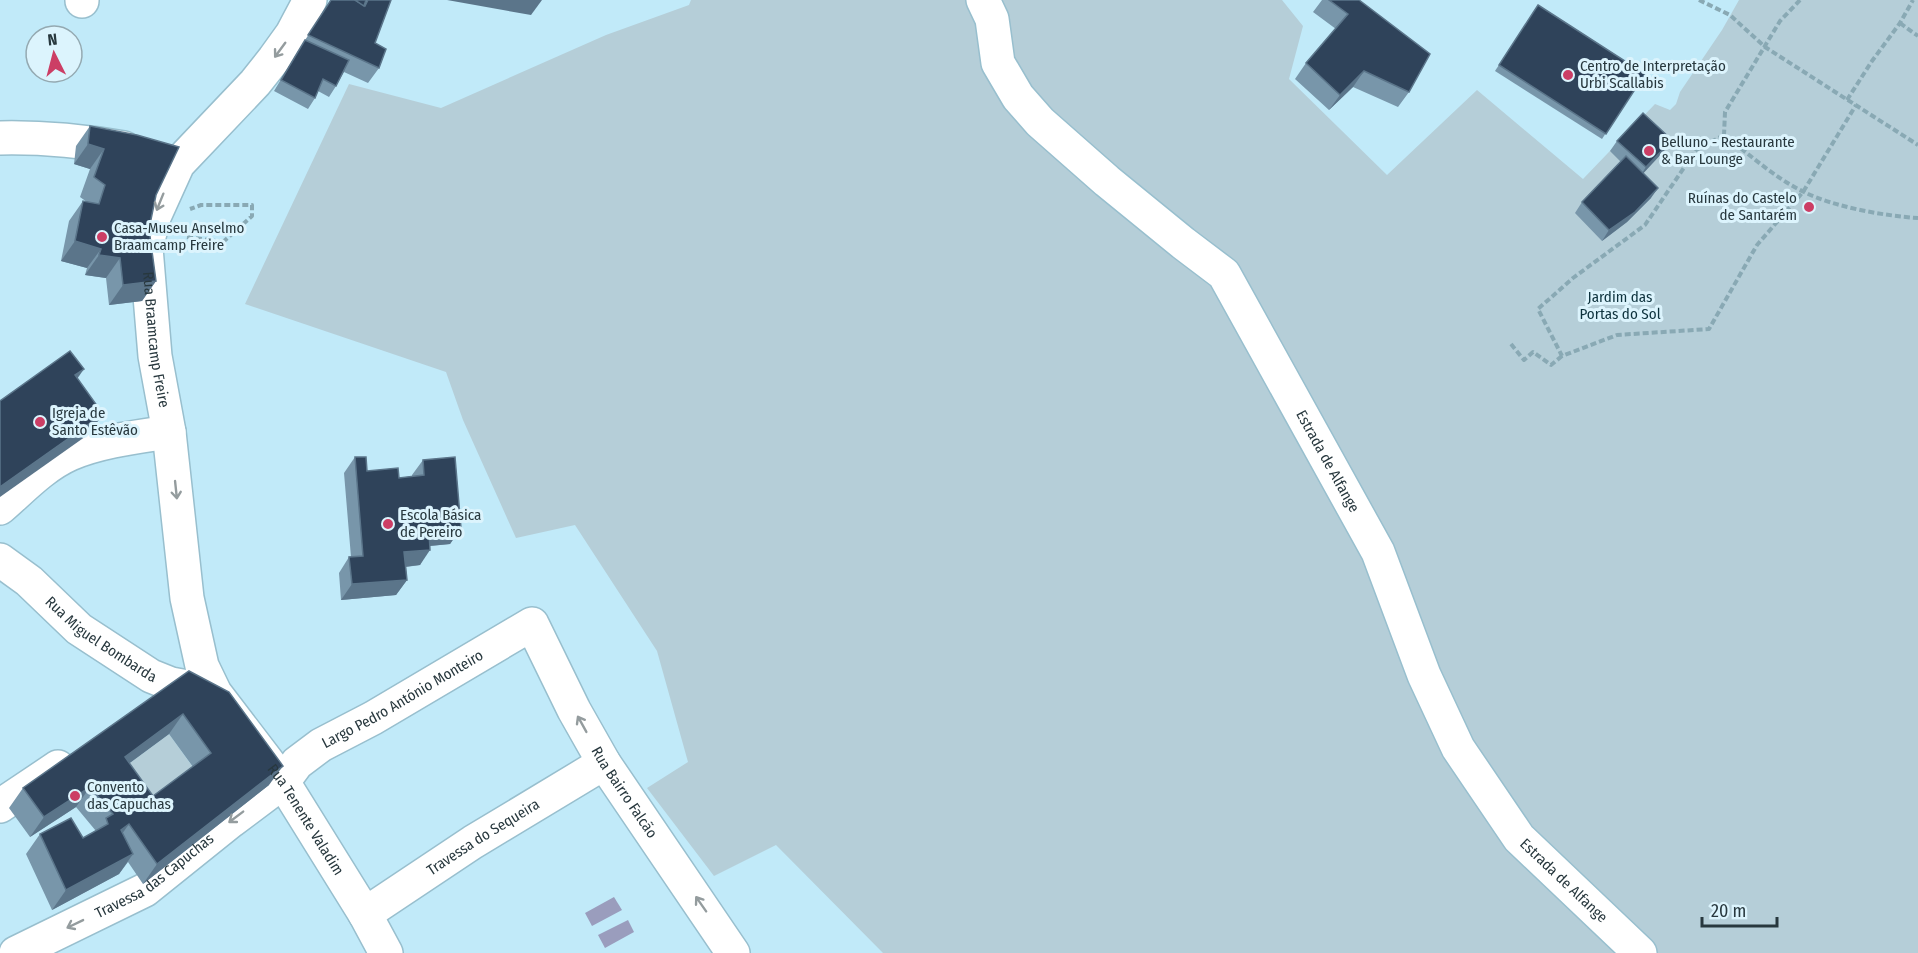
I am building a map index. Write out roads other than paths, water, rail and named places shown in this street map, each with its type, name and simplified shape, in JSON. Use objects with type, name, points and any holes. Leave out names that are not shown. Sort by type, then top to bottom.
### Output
[{"type":"street","name":"Rua Braamcamp Freire","points":[[215,693],[202,666],[187,598],[170,432],[155,356],[146,248],[154,217],[178,164],[255,83],[292,34],[310,0]]},
{"type":"street","name":"Estrada de Alfange","points":[[983,0],[992,19],[998,63],[1018,97],[1040,122],[1107,181],[1224,274],[1378,552],[1424,675],[1458,748],[1519,838],[1640,953]]},
{"type":"street","points":[[0,138],[90,142],[129,149],[178,164]]},
{"type":"street","points":[[0,508],[43,470],[69,454],[111,441],[170,432]]},
{"type":"street","name":"Rua Miguel Bombarda","points":[[0,560],[29,581],[79,628],[151,676],[171,684],[215,693]]},
{"type":"street","name":"Rua Bairro Falcão","points":[[532,624],[603,763],[734,953]]},
{"type":"street","name":"Largo Pedro António Monteiro","points":[[284,782],[297,763],[321,745],[373,718],[532,624]]},
{"type":"street","points":[[144,704],[171,684]]},
{"type":"street","name":"Rua Tenente Valadim","points":[[215,693],[284,782],[365,914],[386,953]]},
{"type":"street","points":[[0,806],[80,751]]},
{"type":"street","name":"Travessa do Sequeira","points":[[365,914],[473,842],[603,763]]},
{"type":"street","name":"Travessa das Capuchas","points":[[16,953],[145,890],[284,782]]},
{"type":"water","points":[[614,897],[622,910],[592,926],[585,913]]},
{"type":"water","points":[[628,920],[634,932],[605,948],[598,935]]},
{"type":"place","name":"Centro de Interpretação Urbi Scallabis","points":[[1568,75]]},
{"type":"place","name":"Belluno - Restaurante & Bar Lounge","points":[[1649,151]]},
{"type":"place","name":"Ruínas do Castelo de Santarém","points":[[1809,207]]},
{"type":"place","name":"Casa-Museu Anselmo Braamcamp Freire","points":[[102,237]]},
{"type":"place","name":"Igreja de Santo Estêvão","points":[[40,422]]},
{"type":"place","name":"Escola Básica de Pereiro","points":[[388,524]]},
{"type":"place","name":"Convento das Capuchas","points":[[75,796]]},
{"type":"park label","name":"Jardim das Portas do Sol","points":[[1620,306]]}]
